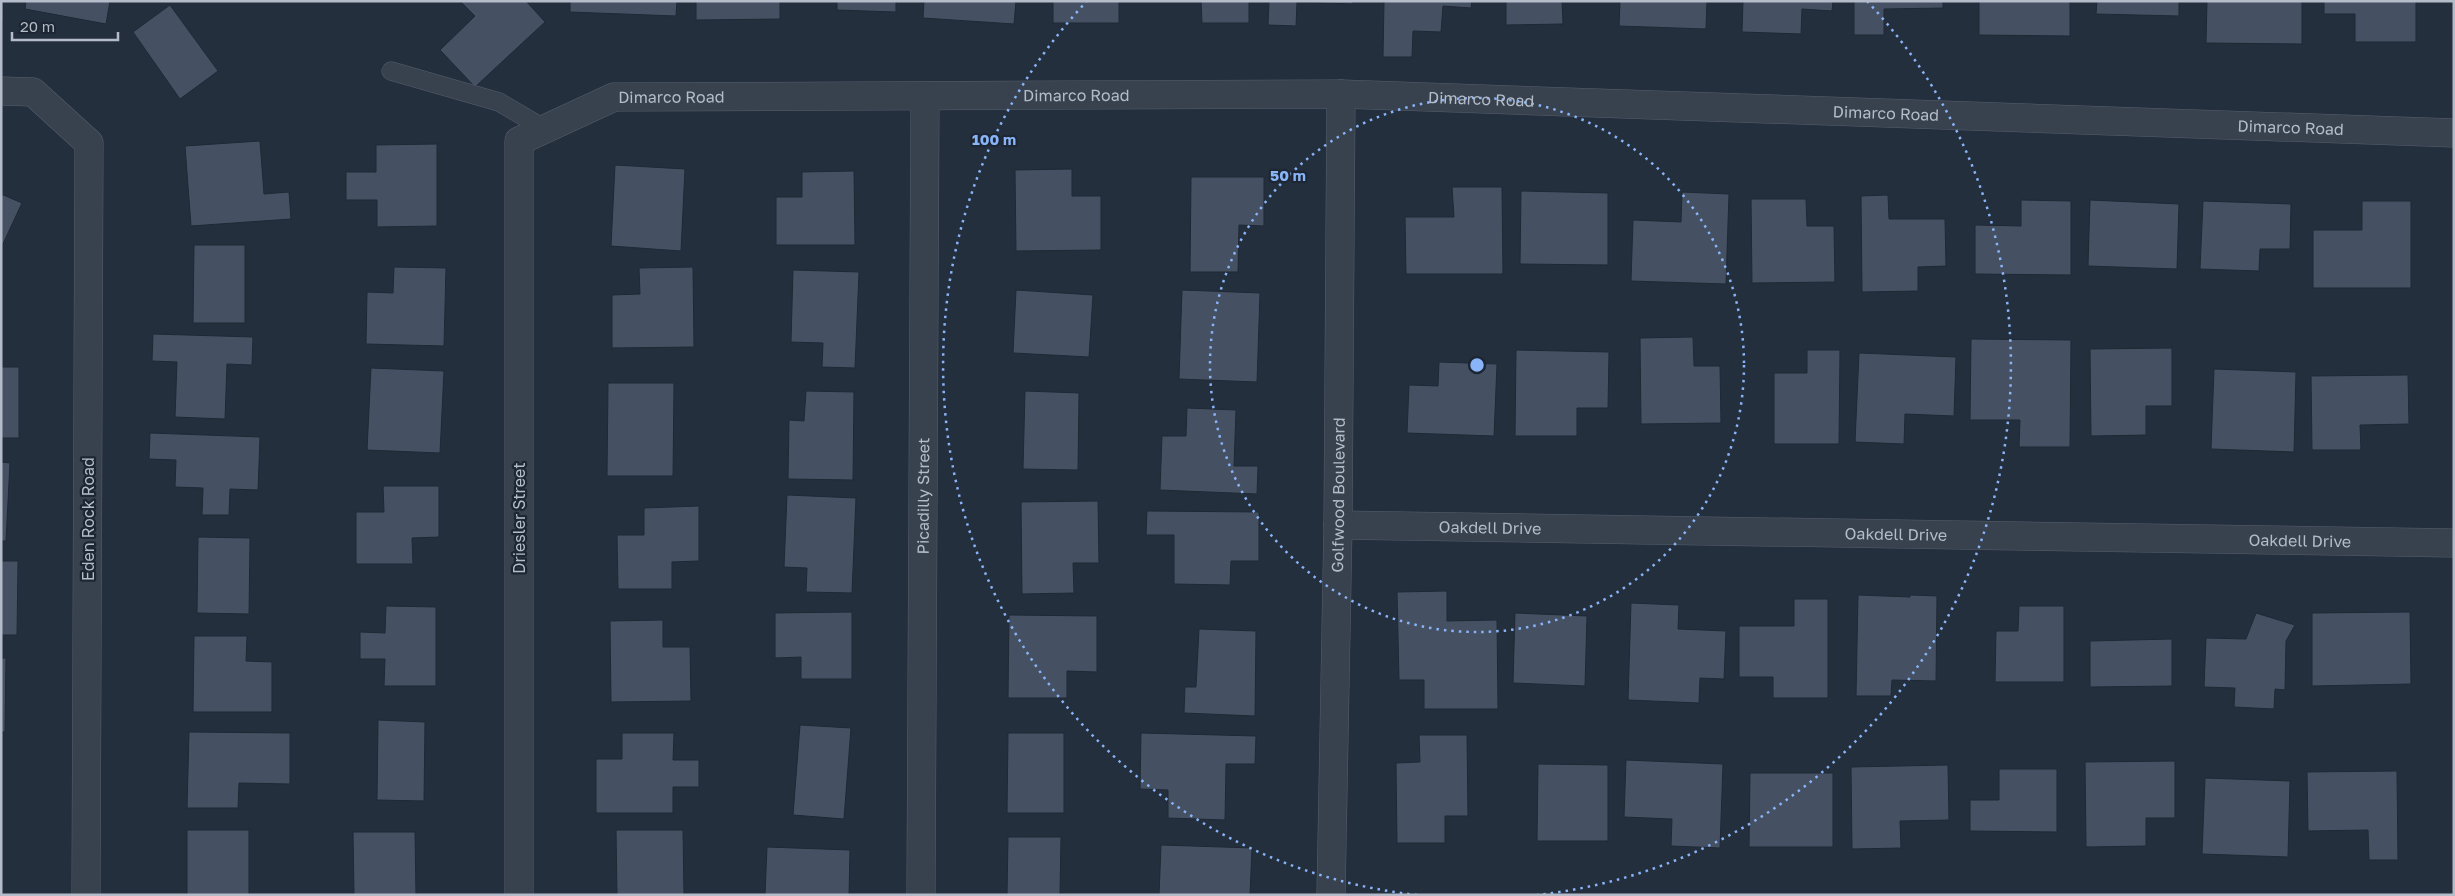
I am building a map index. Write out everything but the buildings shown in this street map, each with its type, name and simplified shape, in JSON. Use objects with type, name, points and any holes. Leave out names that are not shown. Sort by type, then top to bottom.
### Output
[{"type":"street","name":"Eden Rock Road","points":[[1,91],[33,92],[89,143],[86,895]]},
{"type":"street","name":"Dimarco Road","points":[[519,141],[614,97],[1341,94],[2454,133]]},
{"type":"street","name":"Golfwood Boulevard","points":[[1331,895],[1338,525],[1341,94]]},
{"type":"street","name":"Picadilly Street","points":[[921,895],[925,97]]},
{"type":"street","name":"Driesler Street","points":[[518,895],[519,141]]},
{"type":"street","name":"Oakdell Drive","points":[[1338,525],[2454,543]]},
{"type":"lane","points":[[391,71],[499,102],[545,129]]}]
